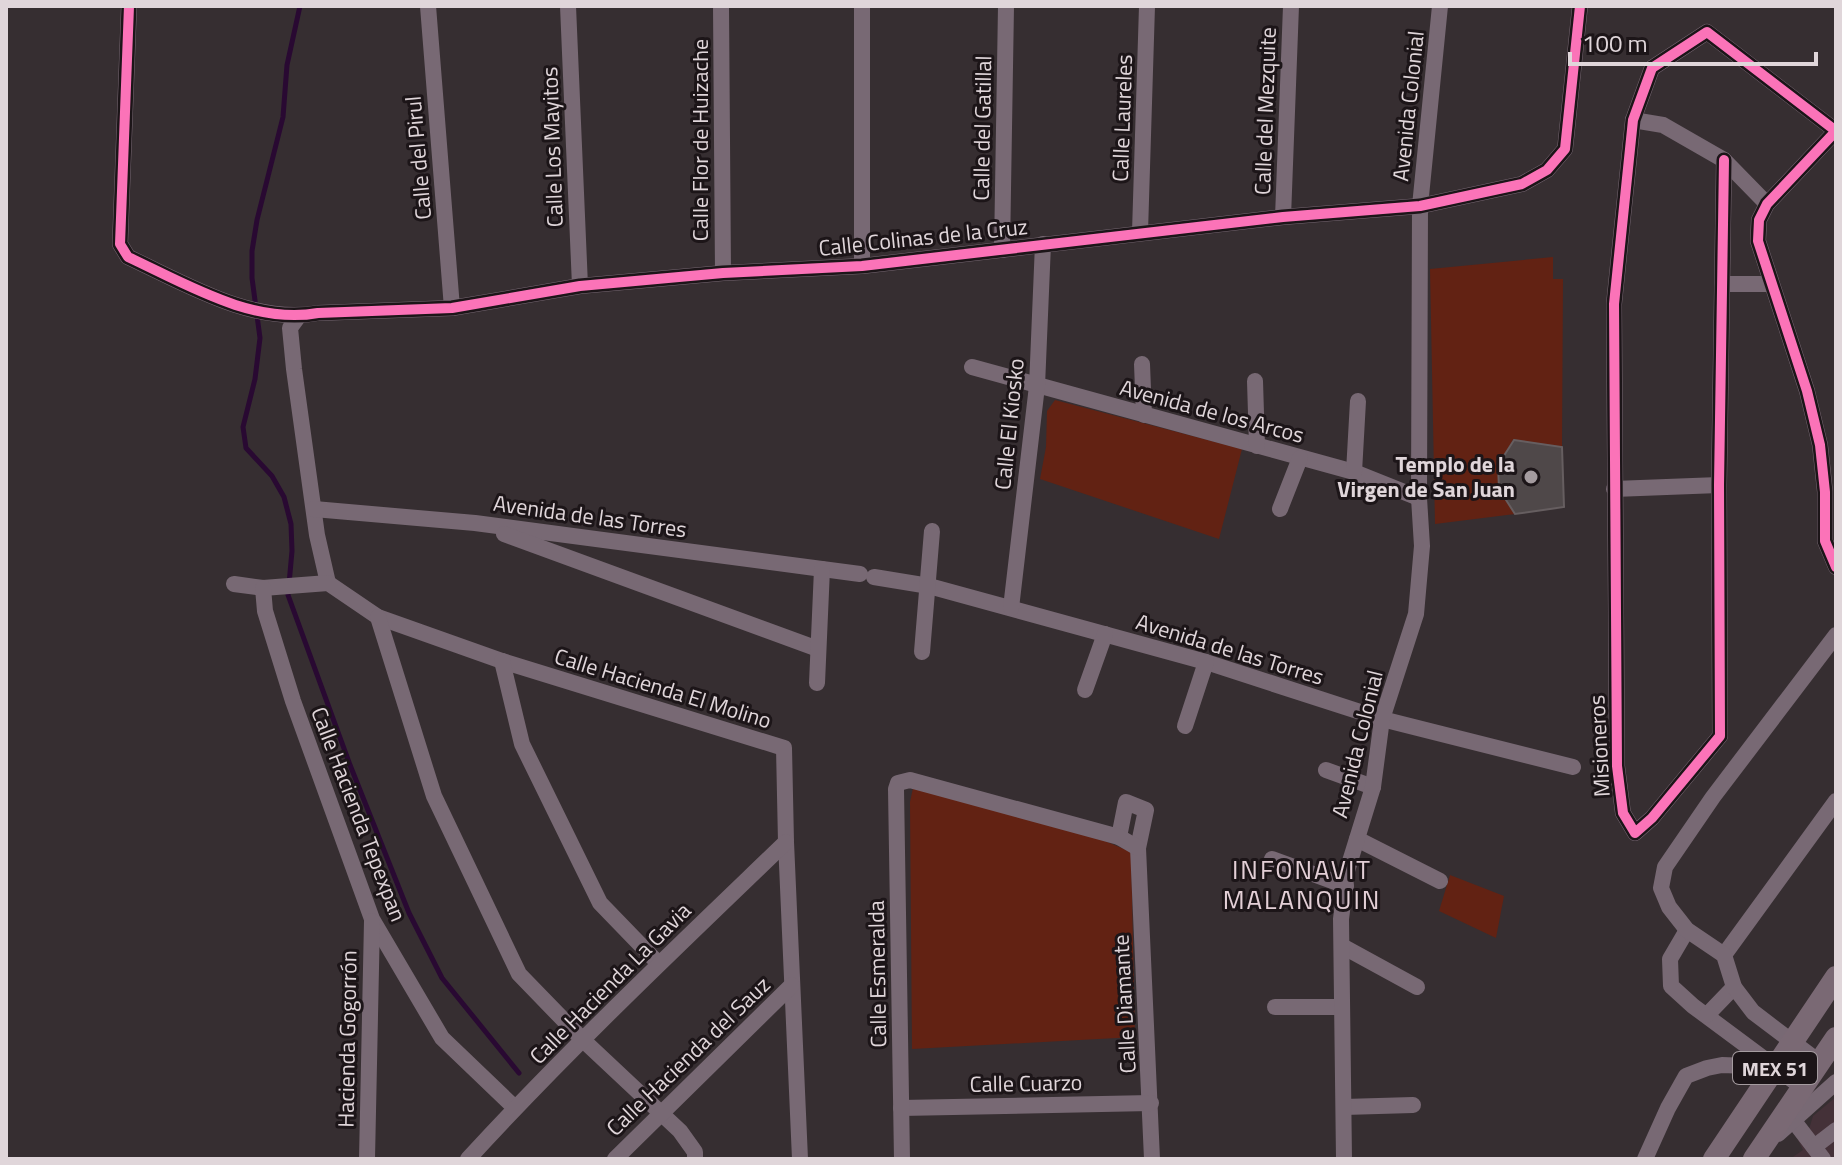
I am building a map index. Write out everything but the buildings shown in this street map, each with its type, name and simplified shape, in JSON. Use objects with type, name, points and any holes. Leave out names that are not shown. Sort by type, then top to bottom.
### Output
[{"type":"main road","name":"MEX 51","points":[[1714,1159],[1836,977]]},
{"type":"main road","name":"MEX 51","points":[[1756,1155],[1836,1038]]},
{"type":"street","name":"Calle Colinas de la Cruz","points":[[129,6],[120,244],[128,257],[235,306],[298,317],[318,313],[452,308],[580,286],[723,273],[862,266],[1140,232],[1420,206],[1522,184],[1547,170],[1565,149],[1580,6]]},
{"type":"street","name":"Calle del Pirul","points":[[428,6],[452,308]]},
{"type":"street","name":"Calle Los Mayitos","points":[[568,6],[580,286]]},
{"type":"street","name":"Calle Flor de Huizache","points":[[721,6],[723,273]]},
{"type":"street","points":[[862,6],[862,266]]},
{"type":"street","name":"Calle del Gatillal","points":[[1002,250],[1006,6]]},
{"type":"street","name":"Calle Laureles","points":[[1140,232],[1147,6]]},
{"type":"street","name":"Calle del Mezquite","points":[[1283,217],[1291,6]]},
{"type":"street","name":"Avenida Colonial","points":[[1344,1159],[1341,919],[1357,839],[1373,787],[1382,719],[1416,614],[1422,546],[1419,498],[1420,206],[1440,6]]},
{"type":"street","name":"Misioneros","points":[[1724,160],[1719,485],[1720,736],[1652,818],[1635,833],[1623,813],[1617,766],[1614,489],[1614,304],[1633,120],[1652,68],[1707,32],[1836,131]]},
{"type":"street","points":[[1633,120],[1663,125],[1724,160],[1767,204]]},
{"type":"street","points":[[1836,131],[1767,204],[1759,220],[1758,241],[1807,391],[1820,445],[1825,492],[1825,541],[1836,567]]},
{"type":"street","name":"Calle El Kiosko","points":[[1011,608],[1037,386],[1043,244]]},
{"type":"street","points":[[1722,284],[1771,284]]},
{"type":"street","points":[[234,584],[263,588],[328,583],[314,509],[290,328],[298,317]]},
{"type":"street","points":[[1142,364],[1144,415]]},
{"type":"street","name":"Avenida de los Arcos","points":[[972,367],[1354,472],[1419,498]]},
{"type":"street","points":[[1255,381],[1257,446]]},
{"type":"street","points":[[1354,472],[1358,401]]},
{"type":"street","points":[[1280,509],[1300,458]]},
{"type":"street","points":[[1825,492],[1836,476]]},
{"type":"street","points":[[1614,489],[1719,485]]},
{"type":"street","name":"Avenida de las Torres","points":[[314,509],[475,523],[929,586],[1206,662],[1382,719],[1573,767]]},
{"type":"street","points":[[475,523],[818,649]]},
{"type":"street","points":[[922,652],[932,531]]},
{"type":"street","points":[[817,683],[822,569]]},
{"type":"street","name":"Calle Hacienda El Molino","points":[[328,583],[378,617],[502,661],[784,748],[800,1159]]},
{"type":"street","name":"Calle Hacienda Tepexpan","points":[[263,588],[265,611],[293,701],[372,919],[442,1038],[515,1108]]},
{"type":"street","points":[[378,617],[434,796],[519,974],[583,1040],[680,1131],[695,1152],[695,1159]]},
{"type":"street","points":[[1085,690],[1105,634]]},
{"type":"street","points":[[1819,1062],[1753,1012],[1734,987],[1724,955],[1687,930],[1669,907],[1661,888],[1665,867],[1713,797],[1836,635]]},
{"type":"street","points":[[502,661],[522,744],[600,903],[659,964]]},
{"type":"street","points":[[1185,726],[1206,662]]},
{"type":"street","points":[[1326,770],[1373,787]]},
{"type":"street","name":"Calle Esmeralda","points":[[902,1159],[898,783],[910,780],[1119,837]]},
{"type":"street","points":[[1724,955],[1836,801]]},
{"type":"street","name":"Calle Diamante","points":[[1119,837],[1126,802],[1146,810],[1138,848],[1152,1159]]},
{"type":"street","points":[[1119,837],[1138,848]]},
{"type":"street","points":[[1357,839],[1440,881]]},
{"type":"street","name":"Calle Hacienda La Gavia","points":[[468,1159],[659,964],[786,842]]},
{"type":"street","points":[[1272,859],[1346,886]]},
{"type":"street","name":"Hacienda Gogorrón","points":[[367,1159],[372,919]]},
{"type":"street","points":[[1687,930],[1670,959],[1671,986],[1802,1087]]},
{"type":"street","points":[[1342,946],[1417,987]]},
{"type":"street","name":"Calle Hacienda del Sauz","points":[[615,1159],[792,985]]},
{"type":"street","points":[[1707,1015],[1734,987]]},
{"type":"street","points":[[1275,1007],[1342,1007]]},
{"type":"street","points":[[1645,1159],[1686,1076],[1722,1065],[1775,1067]]},
{"type":"street","points":[[1756,1155],[1836,1082]]},
{"type":"street","name":"Calle Cuarzo","points":[[901,1108],[1151,1103]]},
{"type":"street","points":[[1344,1107],[1413,1105]]},
{"type":"street","points":[[1793,1120],[1819,1153],[1836,1130]]},
{"type":"shaded area","points":[[1553,257],[1553,279],[1563,279],[1562,447],[1513,440],[1498,477],[1499,485],[1515,514],[1435,524],[1430,269]]},
{"type":"shaded area","points":[[1055,400],[1242,449],[1219,539],[1040,479],[1046,447],[1047,411]]},
{"type":"shaded area","points":[[913,788],[1105,841],[1131,852],[1135,1037],[912,1049],[910,802]]},
{"type":"shaded area","points":[[1450,875],[1504,896],[1496,938],[1439,911]]},
{"type":"shaded area","points":[[1836,1097],[1836,1159],[1790,1159],[1803,1150],[1798,1140],[1809,1129],[1813,1116]]},
{"type":"waterway","points":[[300,6],[287,65],[283,117],[252,251],[252,278],[260,338],[255,379],[243,427],[246,448],[272,476],[284,497],[291,524],[288,595],[350,765],[409,913],[442,978],[519,1073]]},
{"type":"cycle path","points":[[129,6],[120,244],[128,257],[220,300],[269,313],[294,315],[452,308],[580,286],[723,273],[862,266],[1283,217],[1420,206],[1522,184],[1547,170],[1565,149],[1580,6]]},
{"type":"cycle path","points":[[1724,160],[1719,485],[1720,736],[1652,818],[1635,833],[1623,813],[1617,766],[1614,304],[1633,120],[1652,68],[1707,32],[1836,131],[1767,204],[1759,220],[1758,241],[1807,391],[1820,445],[1825,492],[1825,541],[1836,567]]},
{"type":"place","name":"Templo de la Virgen de San Juan","points":[[1531,477]]},
{"type":"district","name":"INFONAVIT MALANQUIN","points":[[1302,884]]}]
